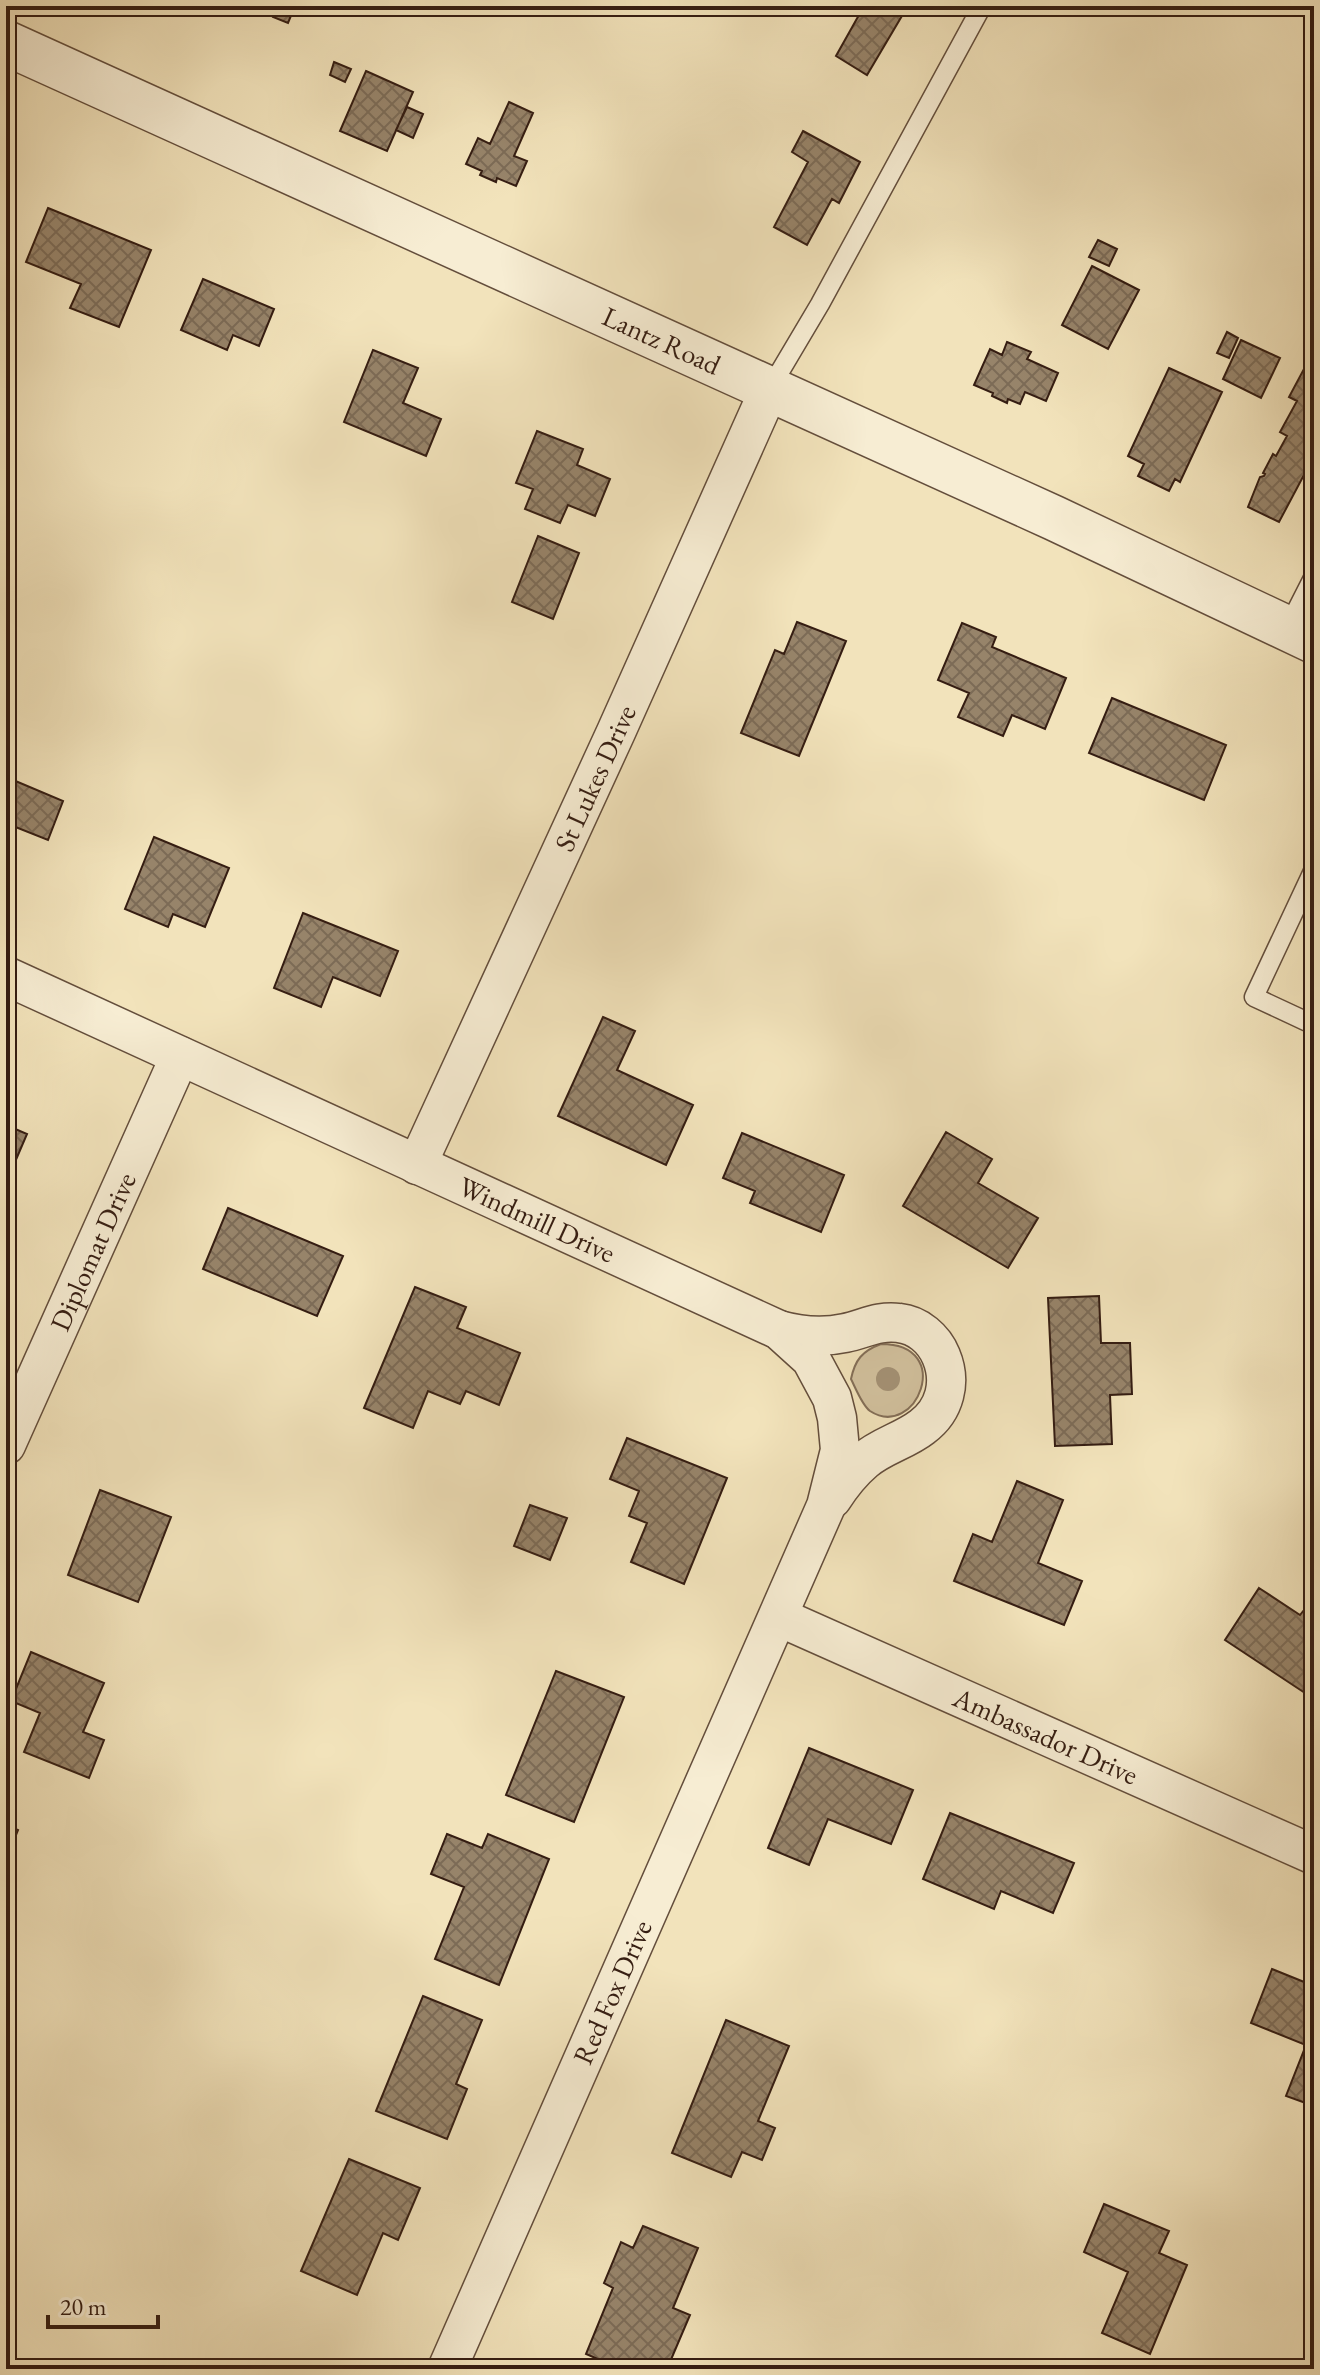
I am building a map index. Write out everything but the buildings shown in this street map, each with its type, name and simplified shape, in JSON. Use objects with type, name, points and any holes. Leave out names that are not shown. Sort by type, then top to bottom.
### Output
[{"type":"street","name":"Lantz Road","points":[[6,43],[1054,518],[1301,635]]},
{"type":"street","name":"St Lukes Drive","points":[[417,1165],[610,746],[769,390]]},
{"type":"street","name":"Windmill Drive","points":[[6,976],[779,1330],[811,1359],[832,1398],[840,1450],[826,1506],[779,1617]]},
{"type":"street","name":"Diplomat Drive","points":[[6,1445],[180,1056]]},
{"type":"street","points":[[779,1330],[825,1336],[847,1333],[879,1322],[901,1323],[929,1337],[945,1365],[945,1392],[933,1417],[920,1429],[887,1444],[864,1461],[842,1483],[826,1506]]},
{"type":"street","name":"Ambassador Drive","points":[[779,1617],[1314,1855]]},
{"type":"street","name":"Red Fox Drive","points":[[447,2369],[779,1617]]},
{"type":"lane","points":[[769,390],[820,304],[982,6]]},
{"type":"lane","points":[[1301,635],[1314,576]]},
{"type":"lane","points":[[1314,869],[1254,997],[1314,1023]]},
{"type":"shaded area","points":[[881,1344],[904,1348],[917,1359],[923,1373],[921,1389],[913,1403],[902,1413],[887,1417],[867,1408],[851,1379],[860,1357]]}]
